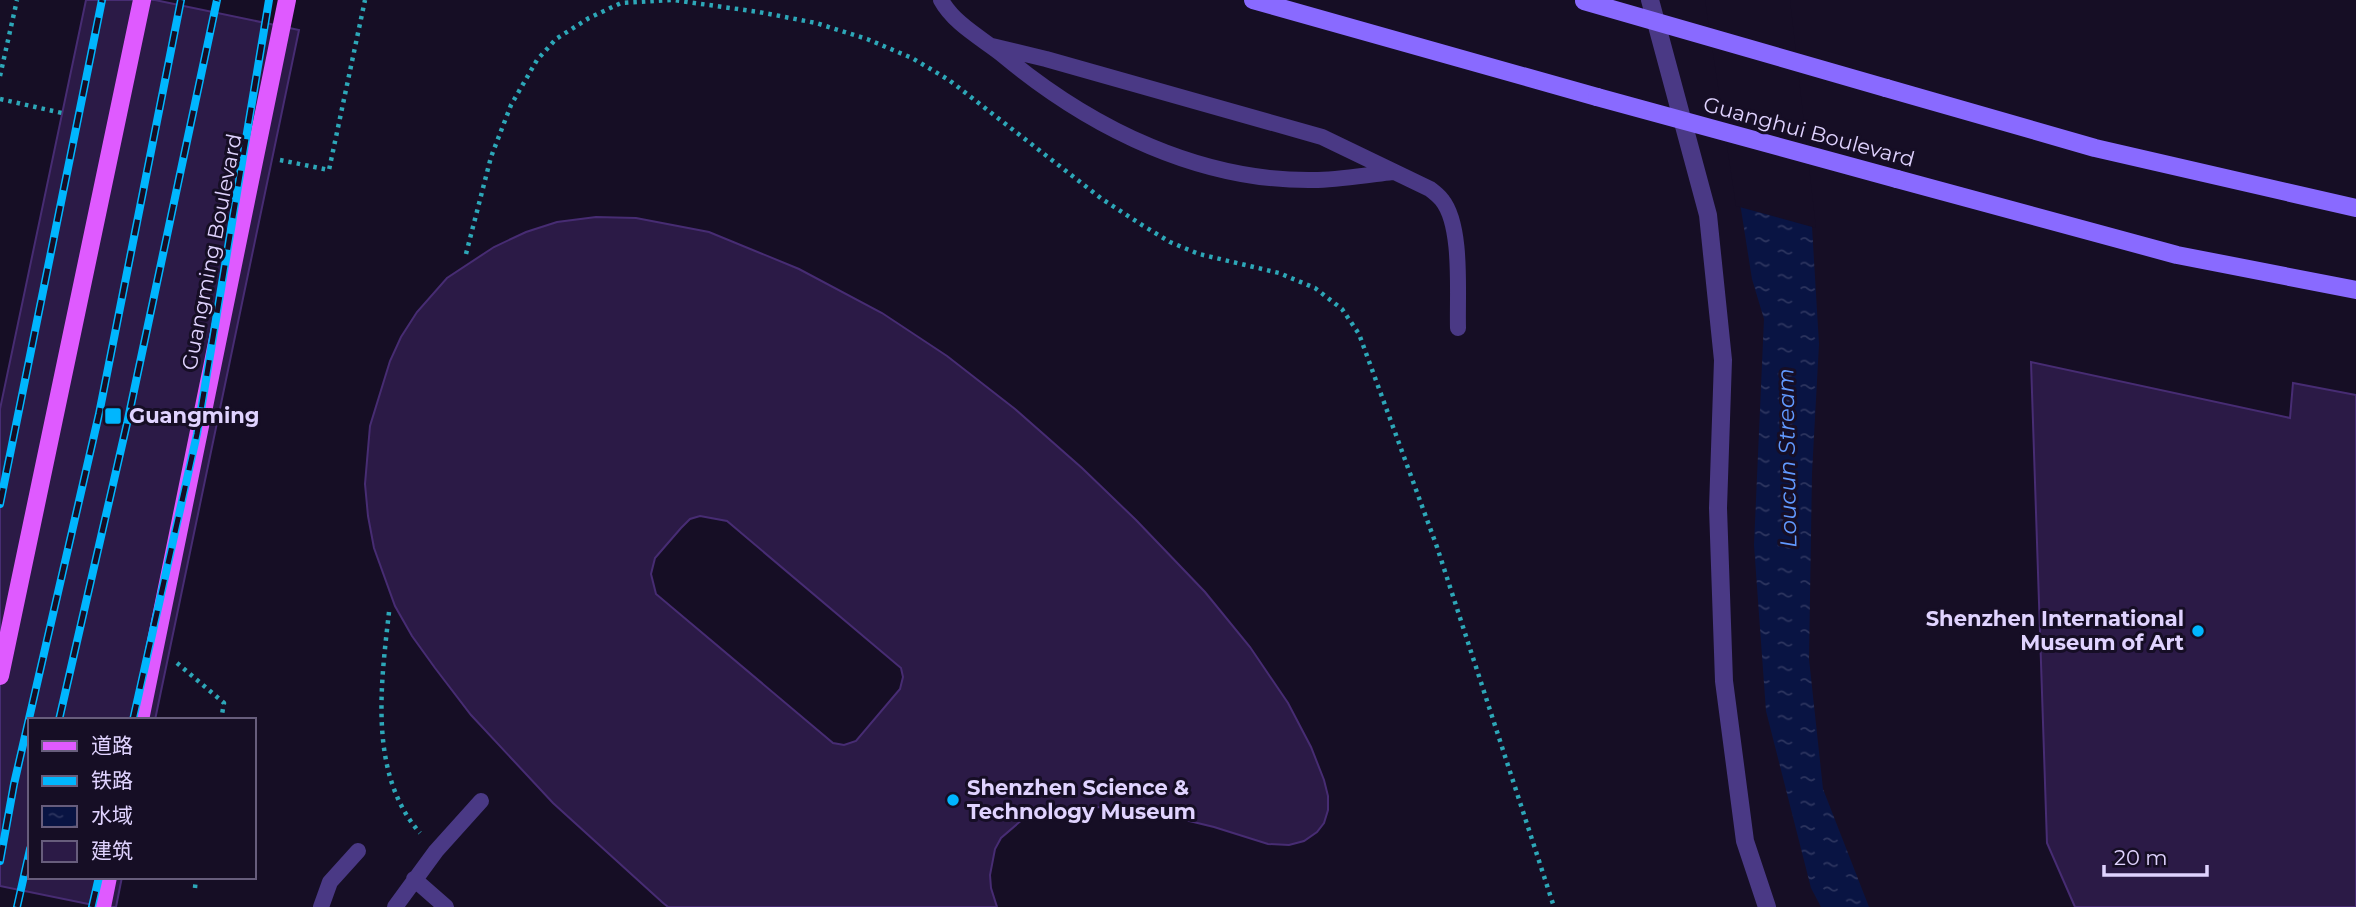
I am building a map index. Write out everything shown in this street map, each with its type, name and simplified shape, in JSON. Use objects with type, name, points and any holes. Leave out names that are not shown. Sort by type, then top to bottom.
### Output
[{"type":"main road","points":[[0,676],[142,0]]},
{"type":"main road","name":"Guangming Boulevard","points":[[141,718],[287,0]]},
{"type":"main road","name":"Guanghui Boulevard","points":[[1254,0],[2176,255],[2356,290]]},
{"type":"main road","points":[[1583,0],[2095,148],[2356,208]]},
{"type":"main road","points":[[102,907],[108,879]]},
{"type":"street","points":[[1650,0],[1708,215],[1723,360],[1718,508],[1724,681],[1745,842],[1768,907]]},
{"type":"lane","points":[[942,0],[956,19],[1033,80],[1101,122],[1145,145],[1174,156],[1231,171],[1286,178],[1319,180],[1392,172]]},
{"type":"lane","points":[[992,46],[1322,137],[1430,189],[1447,209],[1454,236],[1458,328]]},
{"type":"lane","points":[[395,907],[436,851],[481,801]]},
{"type":"lane","points":[[321,907],[330,882],[358,851]]},
{"type":"lane","points":[[414,879],[446,907]]},
{"type":"path","points":[[0,76],[17,0]]},
{"type":"path","points":[[272,159],[329,170],[365,0]]},
{"type":"path","points":[[466,254],[491,157],[511,104],[537,60],[556,39],[589,18],[621,4],[673,0],[816,23],[867,38],[912,58],[948,80],[1102,199],[1170,242],[1199,254],[1279,273],[1315,288],[1342,309],[1359,334],[1437,547],[1554,907]]},
{"type":"path","points":[[0,99],[62,113]]},
{"type":"path","points":[[389,612],[383,662],[382,716],[387,769],[399,802],[413,825],[436,851]]},
{"type":"path","points":[[168,656],[224,703],[221,718]]},
{"type":"path","points":[[195,888],[196,879]]},
{"type":"water","name":"Loucun Stream","points":[[1708,0],[1787,0],[1812,227],[1819,344],[1812,473],[1809,659],[1823,789],[1869,907],[1821,907],[1811,888],[1766,711],[1754,545],[1764,319],[1752,279]]},
{"type":"pier","points":[[1705,0],[1790,0],[1816,228],[1736,206]]},
{"type":"building","points":[[86,0],[155,0],[299,30],[155,718],[28,718],[28,879],[122,879],[116,907],[103,907],[0,886],[0,409]]},
{"type":"building","points":[[596,217],[636,218],[709,232],[799,269],[882,313],[947,356],[1015,409],[1136,520],[1205,592],[1250,647],[1288,703],[1311,747],[1324,780],[1328,810],[1324,823],[1317,832],[1304,841],[1289,845],[1268,844],[1152,812],[1097,807],[1055,808],[1023,819],[1001,838],[995,849],[990,875],[997,907],[668,907],[553,803],[471,715],[412,636],[395,606],[374,548],[368,516],[365,484],[370,426],[390,361],[417,312],[447,278],[494,247],[526,232],[557,222]],"holes":[[[700,516],[727,521],[901,668],[903,677],[900,689],[856,741],[844,745],[833,743],[656,594],[651,574],[655,558],[681,528],[690,519]]]},
{"type":"building","name":"Shenzhen International Museum of Art","points":[[2031,362],[2290,418],[2293,383],[2356,395],[2356,907],[2075,907],[2047,843]]},
{"type":"railway","points":[[0,504],[102,0]]},
{"type":"railway","points":[[29,718],[99,414],[181,0]]},
{"type":"railway","points":[[59,718],[128,419],[217,0]]},
{"type":"railway","points":[[133,718],[197,434],[269,0]]},
{"type":"railway","points":[[0,861],[28,723]]},
{"type":"railway","points":[[17,907],[28,858]]},
{"type":"railway","points":[[92,907],[99,879]]},
{"type":"place","name":"Guangming","points":[[113,416]]},
{"type":"place","name":"Shenzhen International Museum of Art","points":[[2198,631]]},
{"type":"place","name":"Shenzhen Science & Technology Museum","points":[[953,800]]}]
